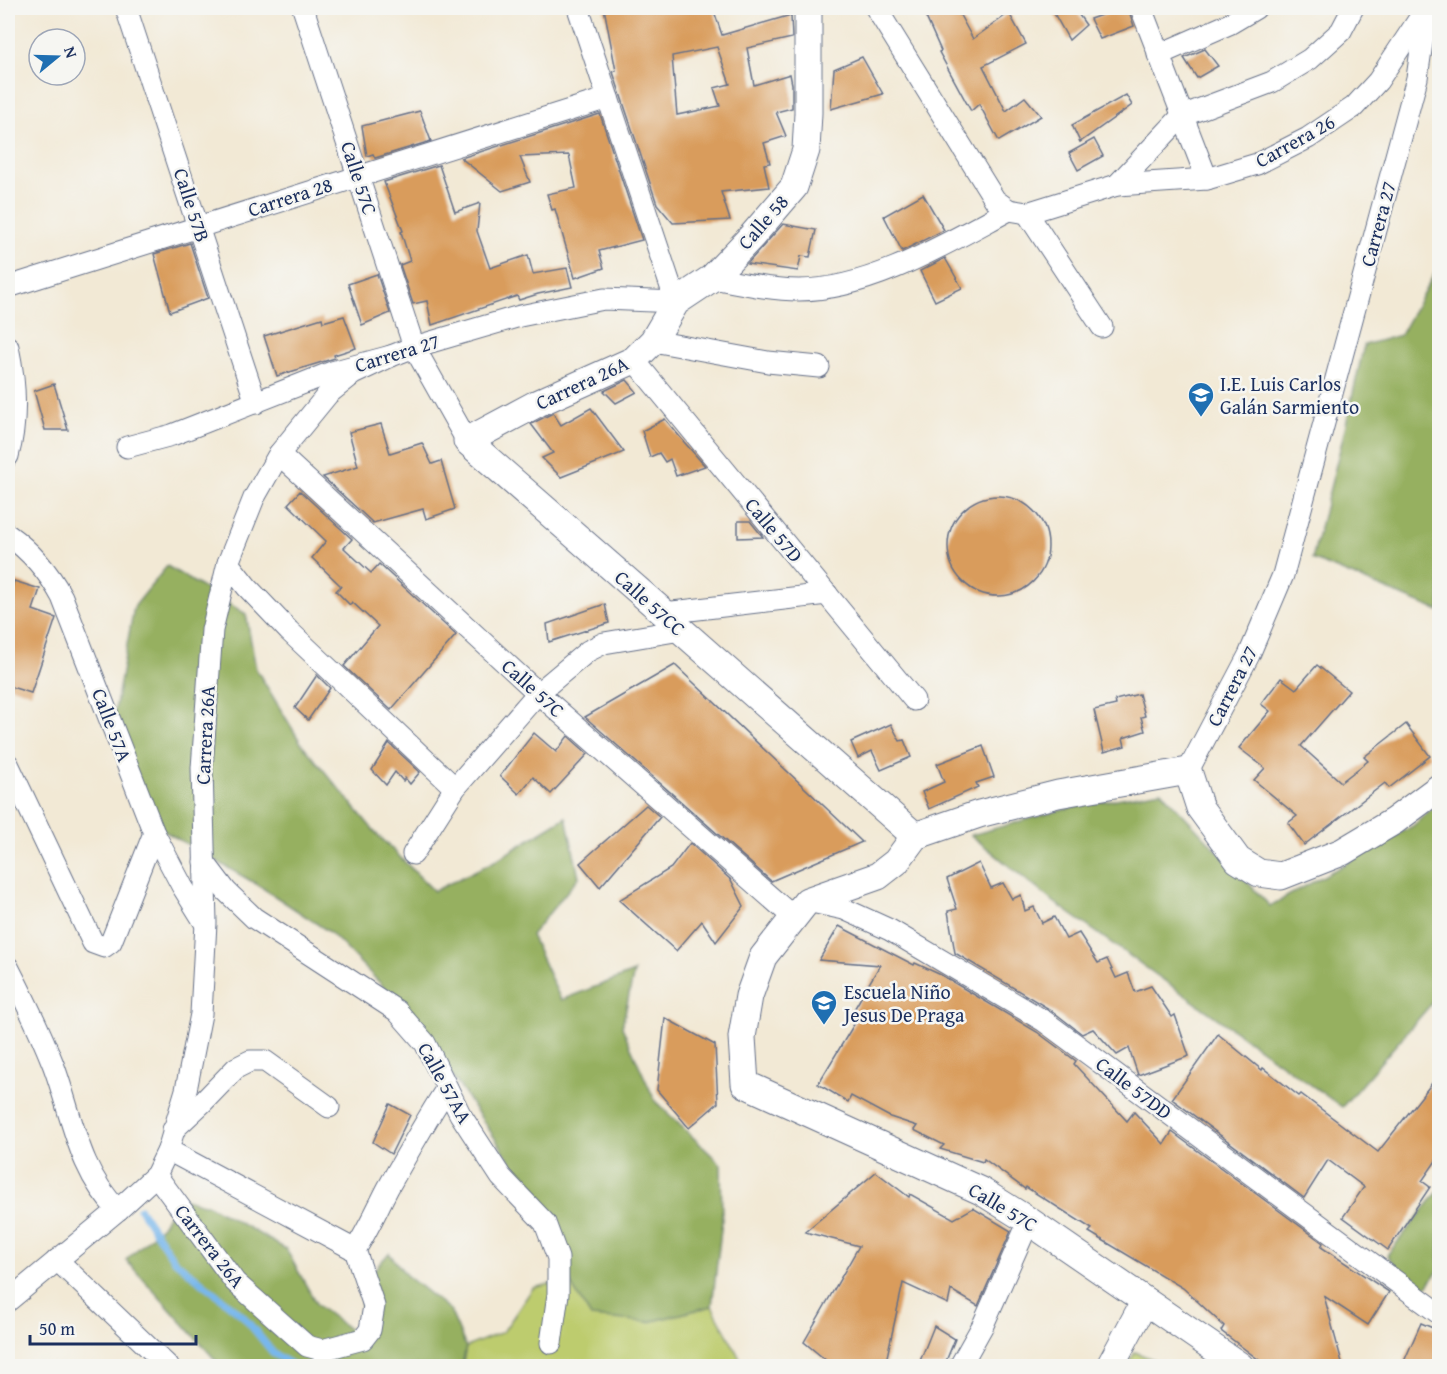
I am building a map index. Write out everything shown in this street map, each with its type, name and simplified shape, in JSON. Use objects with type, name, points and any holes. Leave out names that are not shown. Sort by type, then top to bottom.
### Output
[{"type":"street","name":"Calle 57B","points":[[126,8],[256,403]]},
{"type":"street","name":"Calle 57C","points":[[303,8],[414,347]]},
{"type":"street","points":[[578,8],[676,302]]},
{"type":"street","name":"Calle 58","points":[[676,302],[712,278],[794,187],[806,150],[808,8]]},
{"type":"street","points":[[876,8],[1010,207],[1102,327]]},
{"type":"street","points":[[1141,8],[1207,179]]},
{"type":"street","points":[[1158,56],[1229,24],[1256,8]]},
{"type":"street","points":[[1117,185],[1182,116],[1272,82],[1310,59],[1341,31],[1353,8]]},
{"type":"street","name":"Carrera 26","points":[[712,278],[799,290],[837,287],[910,262],[1010,207],[1117,185],[1207,179],[1257,164],[1308,138],[1354,107],[1378,81],[1427,8]]},
{"type":"street","name":"Carrera 27","points":[[1188,771],[1250,655],[1283,574],[1417,78],[1427,8]]},
{"type":"street","name":"Carrera 28","points":[[8,287],[608,98]]},
{"type":"street","name":"Carrera 27","points":[[127,447],[172,435],[332,372],[520,316],[604,299],[676,302]]},
{"type":"street","name":"Carrera 26A","points":[[467,441],[538,403],[634,360],[653,341],[676,302]]},
{"type":"street","points":[[653,341],[768,362],[819,368]]},
{"type":"street","points":[[8,347],[14,373],[16,412],[8,456]]},
{"type":"street","name":"Calle 57CC","points":[[414,347],[467,441],[915,836]]},
{"type":"street","name":"Carrera 26A","points":[[8,1301],[156,1176],[186,1090],[201,1014],[206,923],[202,768],[212,630],[228,563],[254,498],[279,454],[327,394],[353,374],[392,356]]},
{"type":"street","name":"Calle 57D","points":[[634,360],[914,700]]},
{"type":"street","name":"Calle 57C","points":[[279,454],[538,693],[800,909],[763,957],[749,996],[742,1037],[745,1084],[981,1191],[1029,1221],[1240,1366]]},
{"type":"street","name":"Calle 57A","points":[[8,535],[36,559],[50,576],[62,597],[154,833],[182,886],[206,923]]},
{"type":"street","points":[[228,563],[247,587],[290,631],[454,788]]},
{"type":"street","points":[[413,854],[454,788],[538,693],[588,651],[673,621],[827,594]]},
{"type":"street","points":[[8,764],[93,943],[104,947],[111,942],[116,933],[154,833]]},
{"type":"street","points":[[800,909],[878,876],[896,862],[915,836],[979,814],[1058,794],[1188,771],[1200,808],[1238,860],[1259,873],[1281,876],[1342,852],[1394,821],[1440,787]]},
{"type":"street","name":"Calle 57AA","points":[[204,862],[226,891],[254,918],[397,1011],[425,1043],[460,1114],[501,1177],[545,1223],[558,1258],[558,1294],[551,1343]]},
{"type":"street","name":"Calle 57DD","points":[[800,909],[844,909],[890,930],[1044,1021],[1440,1314]]},
{"type":"street","points":[[8,967],[53,1064],[77,1143],[104,1196],[118,1210]]},
{"type":"street","points":[[329,1107],[265,1061],[250,1061],[236,1068],[170,1140],[355,1250],[371,1225],[418,1132],[447,1088]]},
{"type":"street","name":"Carrera 26A","points":[[156,1176],[235,1282],[307,1346],[322,1350],[363,1339],[370,1330],[374,1306],[355,1250]]},
{"type":"street","points":[[960,1366],[983,1325],[1029,1221]]},
{"type":"street","points":[[57,1260],[168,1366]]},
{"type":"street","points":[[1110,1366],[1145,1301]]},
{"type":"green space","points":[[1439,265],[1439,611],[1312,559],[1364,345],[1400,335]]},
{"type":"green space","points":[[167,566],[246,614],[256,669],[301,743],[375,832],[434,891],[493,862],[566,817],[579,877],[531,935],[561,1000],[634,972],[622,1027],[655,1101],[721,1164],[722,1221],[712,1306],[649,1322],[591,1317],[568,1280],[554,1225],[411,1015],[331,933],[258,885],[145,820],[113,721],[134,607]]},
{"type":"green space","points":[[1161,791],[1270,906],[1413,826],[1439,802],[1439,995],[1342,1107],[1051,900],[971,835],[1072,807]]},
{"type":"green space","points":[[1437,1193],[1440,1195],[1439,1270],[1420,1296],[1387,1255]]},
{"type":"green space","points":[[178,1197],[208,1205],[286,1249],[317,1305],[355,1334],[367,1278],[389,1253],[406,1275],[450,1310],[466,1347],[462,1366],[221,1366],[126,1260],[162,1226]]},
{"type":"green space","points":[[568,1280],[649,1322],[712,1306],[744,1366],[462,1366],[466,1347],[503,1332],[533,1288]]},
{"type":"green space","points":[[1135,1352],[1169,1366],[1127,1366]]},
{"type":"building","points":[[604,8],[713,8],[722,35],[791,15],[792,38],[747,48],[754,85],[790,74],[792,84],[792,108],[776,112],[786,136],[764,143],[770,163],[764,164],[769,187],[721,192],[730,220],[673,223],[657,204],[613,72],[616,71]],"holes":[[[717,47],[730,84],[714,88],[720,106],[677,115],[672,56]]]},
{"type":"building","points":[[940,8],[956,8],[973,39],[1009,13],[1026,44],[983,66],[1006,111],[1025,97],[1041,116],[999,141],[979,104],[971,111],[939,52],[941,51],[925,15]]},
{"type":"building","points":[[1051,8],[1074,8],[1086,25],[1069,40]]},
{"type":"building","points":[[1121,8],[1128,8],[1134,26],[1100,39],[1090,19]]},
{"type":"building","points":[[1205,49],[1218,66],[1197,78],[1184,58]]},
{"type":"building","points":[[862,57],[883,94],[831,109],[834,69]]},
{"type":"building","points":[[1126,95],[1132,105],[1080,142],[1072,125]]},
{"type":"building","points":[[420,111],[431,141],[375,158],[373,154],[367,156],[362,126]]},
{"type":"building","points":[[600,114],[642,240],[599,251],[604,268],[575,278],[555,209],[552,210],[547,194],[576,188],[569,155],[520,157],[530,182],[502,191],[461,158]]},
{"type":"building","points":[[1094,139],[1103,156],[1078,170],[1069,153]]},
{"type":"building","points":[[439,165],[455,212],[480,203],[477,231],[490,268],[528,255],[533,274],[567,268],[572,287],[519,300],[517,296],[432,325],[427,301],[413,304],[400,265],[410,261],[401,232],[403,231],[384,182]]},
{"type":"building","points":[[923,194],[944,230],[902,251],[884,216]]},
{"type":"building","points":[[783,224],[816,230],[810,257],[801,256],[798,271],[747,264]]},
{"type":"building","points":[[190,243],[208,298],[170,312],[154,254]]},
{"type":"building","points":[[945,258],[962,288],[935,301],[920,271]]},
{"type":"building","points":[[377,274],[390,313],[362,325],[348,284]]},
{"type":"building","points":[[344,316],[356,348],[334,355],[335,358],[277,376],[264,336],[322,318],[323,322]]},
{"type":"building","points":[[627,380],[637,392],[616,403],[604,391]]},
{"type":"building","points":[[54,384],[68,430],[45,430],[34,391]]},
{"type":"building","points":[[591,408],[624,452],[561,477],[542,458],[553,453],[531,424],[553,413],[561,425]]},
{"type":"building","points":[[665,419],[705,466],[676,476],[670,459],[665,462],[659,453],[650,457],[642,431]]},
{"type":"building","points":[[381,424],[390,453],[422,443],[432,464],[441,461],[455,509],[426,519],[423,509],[373,523],[323,477],[358,466],[349,432]]},
{"type":"building","points":[[300,491],[352,539],[344,548],[371,573],[379,564],[456,635],[391,710],[344,666],[378,626],[336,591],[341,586],[312,558],[326,541],[288,504]]},
{"type":"building","points":[[998,496],[1017,500],[1033,511],[1044,527],[1048,546],[1044,565],[1033,581],[1017,592],[998,596],[979,592],[963,581],[952,565],[948,546],[952,527],[963,511],[979,500]]},
{"type":"building","points":[[738,521],[750,521],[763,537],[738,538]]},
{"type":"building","points":[[14,581],[40,589],[33,610],[56,618],[31,693],[8,686],[8,602]]},
{"type":"building","points":[[605,604],[609,623],[549,642],[547,624]]},
{"type":"building","points":[[675,665],[862,842],[771,881],[585,717]]},
{"type":"building","points":[[1317,665],[1349,691],[1301,746],[1341,782],[1368,761],[1364,757],[1406,724],[1430,756],[1389,788],[1385,783],[1304,845],[1288,823],[1297,816],[1254,780],[1265,768],[1239,748],[1270,711],[1261,704],[1281,678],[1296,689]]},
{"type":"building","points":[[317,675],[330,688],[308,720],[295,708]]},
{"type":"building","points":[[1139,694],[1145,716],[1141,717],[1145,731],[1123,738],[1125,746],[1104,752],[1094,710],[1116,705],[1115,700]]},
{"type":"building","points":[[891,724],[900,741],[904,740],[911,757],[881,770],[872,751],[858,758],[851,742]]},
{"type":"building","points":[[534,733],[556,752],[568,736],[588,754],[551,794],[533,777],[519,794],[500,776]]},
{"type":"building","points":[[389,743],[420,772],[410,784],[405,778],[403,781],[395,772],[386,785],[372,770]]},
{"type":"building","points":[[983,746],[994,777],[976,783],[978,787],[929,809],[922,792],[944,782],[937,764]]},
{"type":"building","points":[[646,805],[660,817],[600,887],[580,863]]},
{"type":"building","points":[[690,843],[731,880],[744,906],[716,942],[702,921],[676,951],[619,900],[671,868]]},
{"type":"building","points":[[979,863],[991,888],[1003,883],[1012,899],[1021,895],[1025,911],[1034,907],[1042,923],[1054,917],[1066,939],[1079,933],[1098,963],[1107,959],[1116,978],[1128,973],[1135,992],[1151,986],[1172,1017],[1175,1015],[1189,1056],[1138,1075],[1129,1048],[1117,1055],[1093,1029],[1082,1034],[1051,1010],[955,953],[948,911],[957,909],[947,879]]},
{"type":"building","points":[[839,926],[914,965],[915,963],[941,975],[1037,1032],[1076,1061],[1074,1064],[1127,1121],[1134,1112],[1164,1144],[1172,1132],[1323,1243],[1321,1247],[1389,1292],[1368,1325],[1324,1296],[1343,1366],[1267,1366],[1221,1331],[1224,1326],[1183,1288],[1089,1232],[1092,1229],[1026,1187],[1025,1189],[984,1159],[983,1162],[940,1149],[944,1145],[914,1130],[917,1126],[890,1117],[851,1096],[848,1102],[818,1084],[856,1021],[849,1018],[880,965],[819,960]]},
{"type":"building","points":[[665,1018],[715,1045],[718,1103],[689,1128],[657,1090]]},
{"type":"building","points":[[1218,1034],[1262,1070],[1263,1068],[1299,1096],[1301,1094],[1378,1152],[1440,1073],[1440,1155],[1422,1181],[1430,1187],[1388,1250],[1343,1217],[1364,1187],[1328,1160],[1304,1198],[1172,1099]]},
{"type":"building","points":[[390,1104],[410,1115],[391,1154],[373,1142]]},
{"type":"building","points":[[876,1172],[909,1197],[910,1194],[954,1219],[973,1208],[1011,1231],[978,1306],[951,1290],[948,1304],[903,1283],[885,1366],[833,1366],[804,1342],[859,1246],[805,1232]]},
{"type":"building","points":[[1421,1323],[1440,1331],[1440,1366],[1402,1366]]},
{"type":"building","points":[[934,1326],[955,1339],[944,1366],[918,1366]]},
{"type":"waterway","points":[[140,1209],[174,1260],[243,1316],[274,1354],[295,1366]]},
{"type":"place","name":"I.E. Luis Carlos Galán Sarmiento","points":[[1201,418]]},
{"type":"place","name":"Escuela Niño Jesus De Praga","points":[[824,1026]]}]
